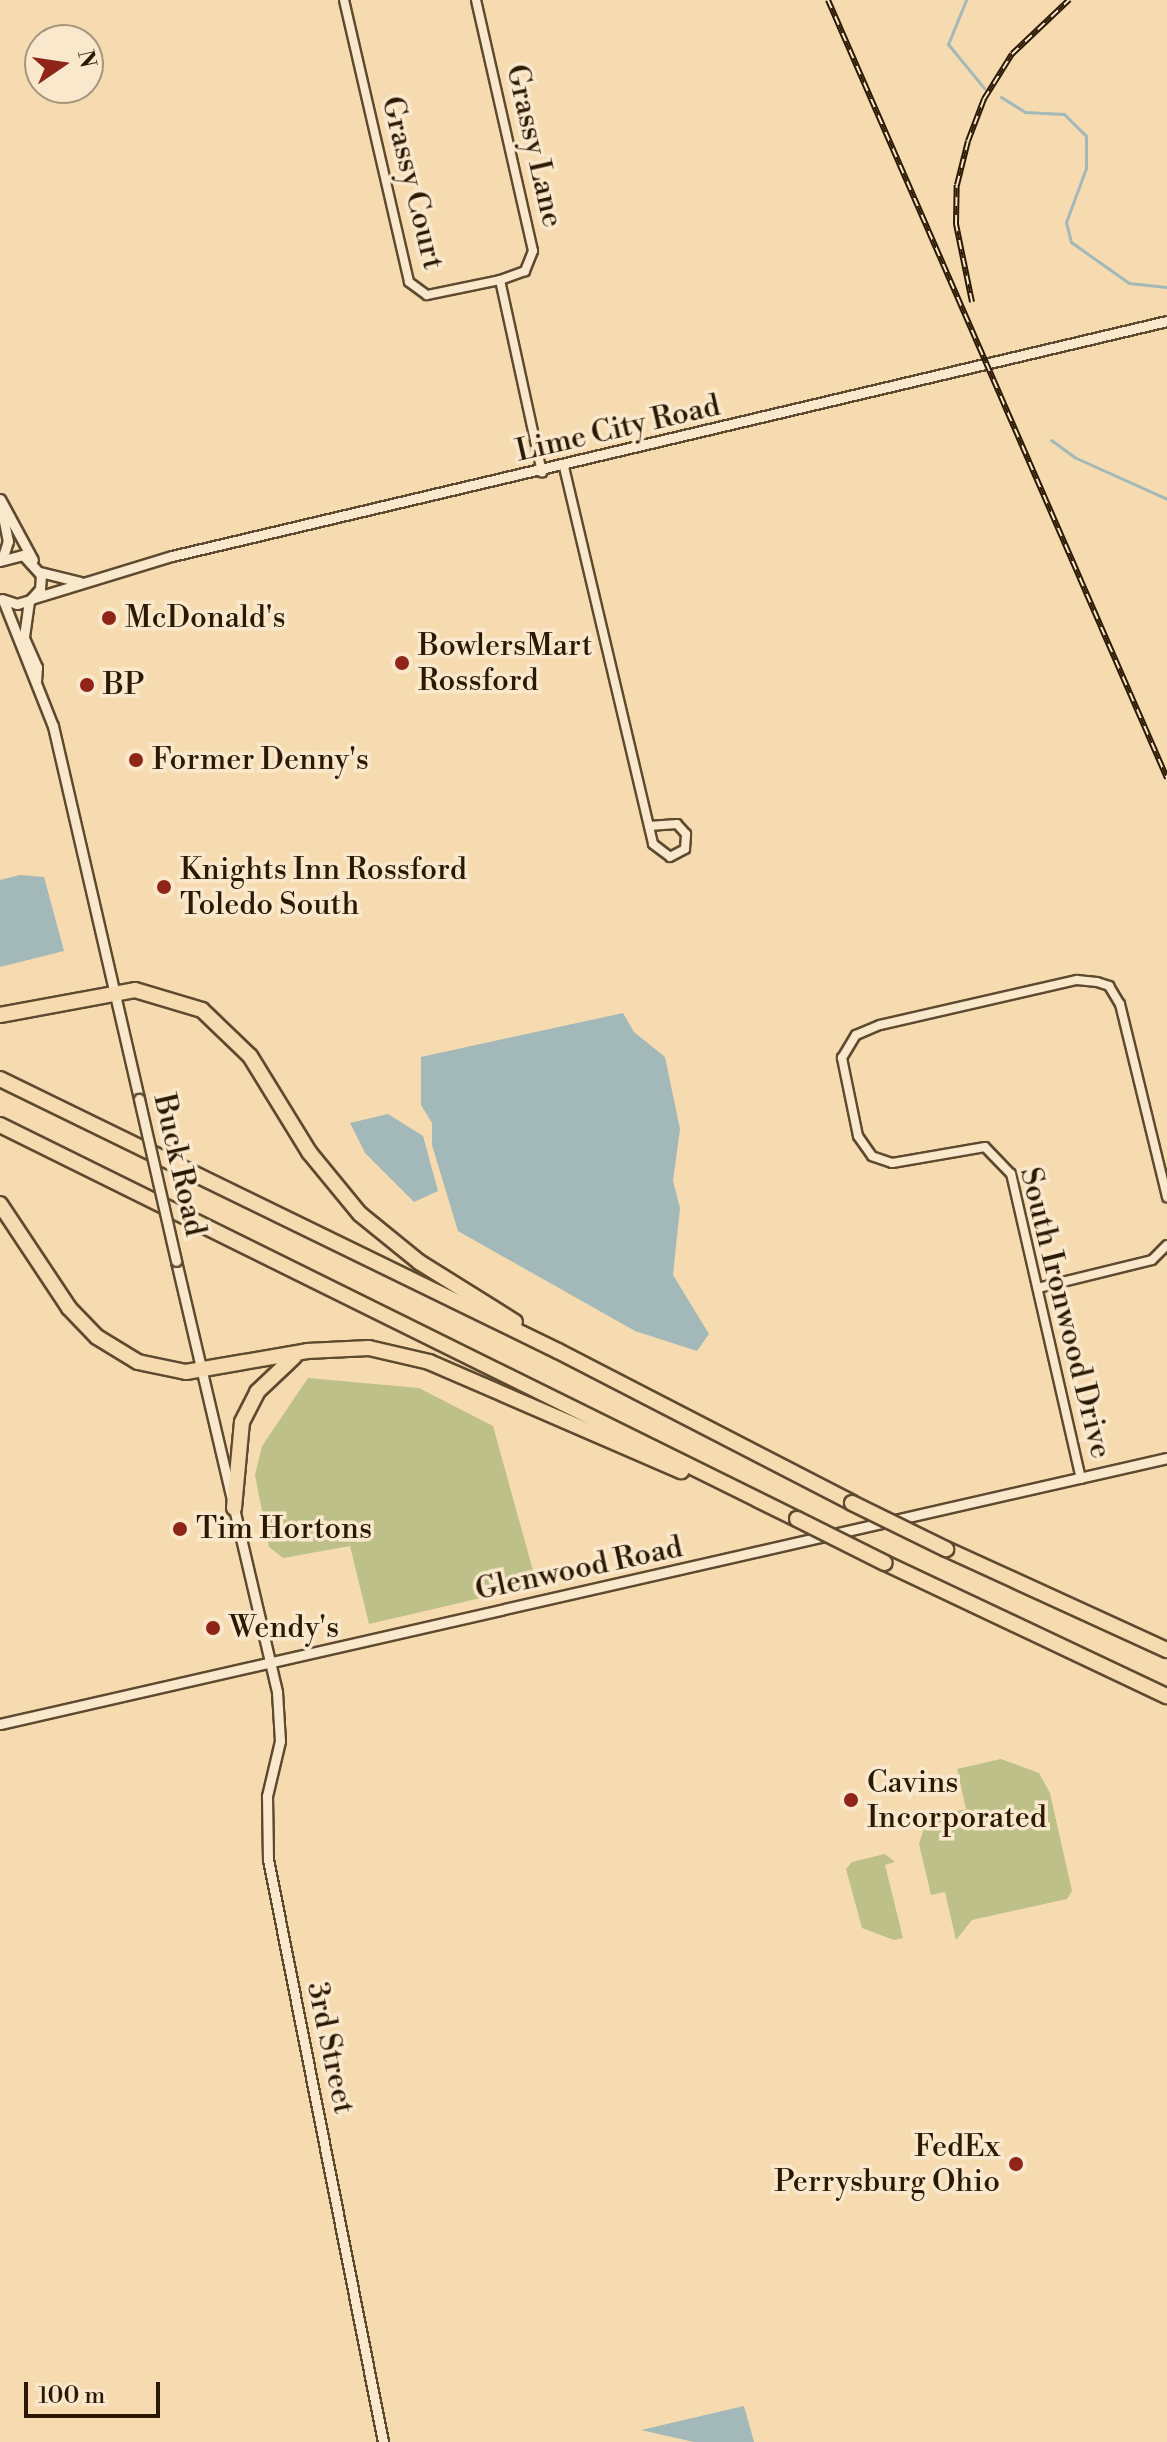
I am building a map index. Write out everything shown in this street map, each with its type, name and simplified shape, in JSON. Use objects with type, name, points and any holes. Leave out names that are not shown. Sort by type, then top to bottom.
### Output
[{"type":"highway","points":[[0,1015],[115,991],[175,999],[224,1026],[258,1067],[309,1152],[360,1214],[419,1262],[558,1351]]},
{"type":"highway","points":[[0,1079],[558,1351],[946,1549],[1167,1650]]},
{"type":"highway","points":[[0,1125],[885,1563],[1167,1696]]},
{"type":"highway","points":[[0,1204],[69,1308],[97,1337],[165,1371],[201,1370],[307,1351],[369,1348],[429,1362],[637,1455],[742,1493]]},
{"type":"highway","points":[[234,1508],[242,1422],[276,1369],[307,1351]]},
{"type":"street","name":"Grassy Court","points":[[344,0],[409,282],[427,295],[500,280]]},
{"type":"street","name":"Grassy Lane","points":[[476,0],[533,251],[525,271],[500,280]]},
{"type":"street","points":[[500,280],[542,472]]},
{"type":"street","name":"Lime City Road","points":[[30,600],[80,582],[1167,321]]},
{"type":"street","points":[[564,467],[649,826],[662,855],[678,856],[685,849],[686,834],[677,824],[649,826]]},
{"type":"street","points":[[0,500],[8,541],[1,560]]},
{"type":"street","points":[[0,500],[40,572]]},
{"type":"street","points":[[1,560],[17,554],[33,560]]},
{"type":"street","name":"Lime City Road","points":[[40,572],[80,582]]},
{"type":"street","name":"Buck Road","points":[[36,680],[37,667],[24,638],[30,600],[40,589],[40,572]]},
{"type":"street","points":[[1,598],[30,600]]},
{"type":"street","name":"Buck Road","points":[[1,598],[19,650],[36,680],[59,750],[270,1663]]},
{"type":"street","name":"South Ironwood Drive","points":[[1081,1479],[1011,1174],[999,1157],[985,1147],[892,1163],[872,1156],[858,1136],[842,1058],[856,1035],[880,1025],[1077,980],[1109,986],[1120,1004],[1167,1197]]},
{"type":"street","points":[[1038,1288],[1152,1260],[1167,1245]]},
{"type":"street","name":"Glenwood Road","points":[[0,1724],[1167,1458]]},
{"type":"street","name":"3rd Street","points":[[270,1663],[281,1727],[267,1796],[268,1859],[383,2442]]},
{"type":"green space","points":[[308,1378],[419,1388],[493,1426],[537,1585],[369,1624],[350,1546],[283,1558],[269,1547],[255,1475],[262,1446]]},
{"type":"green space","points":[[1001,1759],[1039,1773],[1050,1793],[1072,1891],[1067,1899],[972,1920],[956,1940],[945,1892],[931,1895],[919,1844],[927,1818],[966,1809],[957,1769]]},
{"type":"green space","points":[[885,1854],[895,1862],[885,1865],[903,1938],[894,1940],[862,1928],[846,1869],[852,1862]]},
{"type":"shaded area","points":[[20,875],[44,877],[64,951],[0,967],[0,880]]},
{"type":"shaded area","points":[[623,1013],[634,1032],[665,1057],[680,1129],[673,1181],[680,1208],[673,1275],[709,1334],[697,1351],[635,1331],[458,1231],[432,1145],[432,1123],[421,1105],[421,1057]]},
{"type":"shaded area","points":[[388,1114],[423,1136],[438,1191],[414,1202],[365,1153],[350,1123]]},
{"type":"shaded area","points":[[744,2406],[754,2442],[694,2442],[641,2430]]},
{"type":"waterway","points":[[966,0],[948,44],[984,88]]},
{"type":"waterway","points":[[1001,97],[1025,112],[1064,114],[1086,136],[1086,168],[1066,222],[1071,242],[1129,283],[1167,287]]},
{"type":"waterway","points":[[1051,440],[1074,457],[1167,499]]},
{"type":"railway","points":[[828,0],[1167,778]]},
{"type":"railway","points":[[972,302],[956,224],[957,185],[968,141],[984,99],[1012,54],[1069,0]]},
{"type":"place","name":"McDonald's","points":[[109,618]]},
{"type":"place","name":"BowlersMart Rossford","points":[[402,663]]},
{"type":"place","name":"BP","points":[[87,685]]},
{"type":"place","name":"Former Denny's","points":[[136,760]]},
{"type":"place","name":"Knights Inn Rossford Toledo South","points":[[164,887]]},
{"type":"place","name":"Tim Hortons","points":[[180,1529]]},
{"type":"place","name":"Wendy's","points":[[213,1628]]},
{"type":"place","name":"Cavins Incorporated","points":[[851,1800]]},
{"type":"place","name":"FedEx Perrysburg Ohio","points":[[1016,2164]]}]
